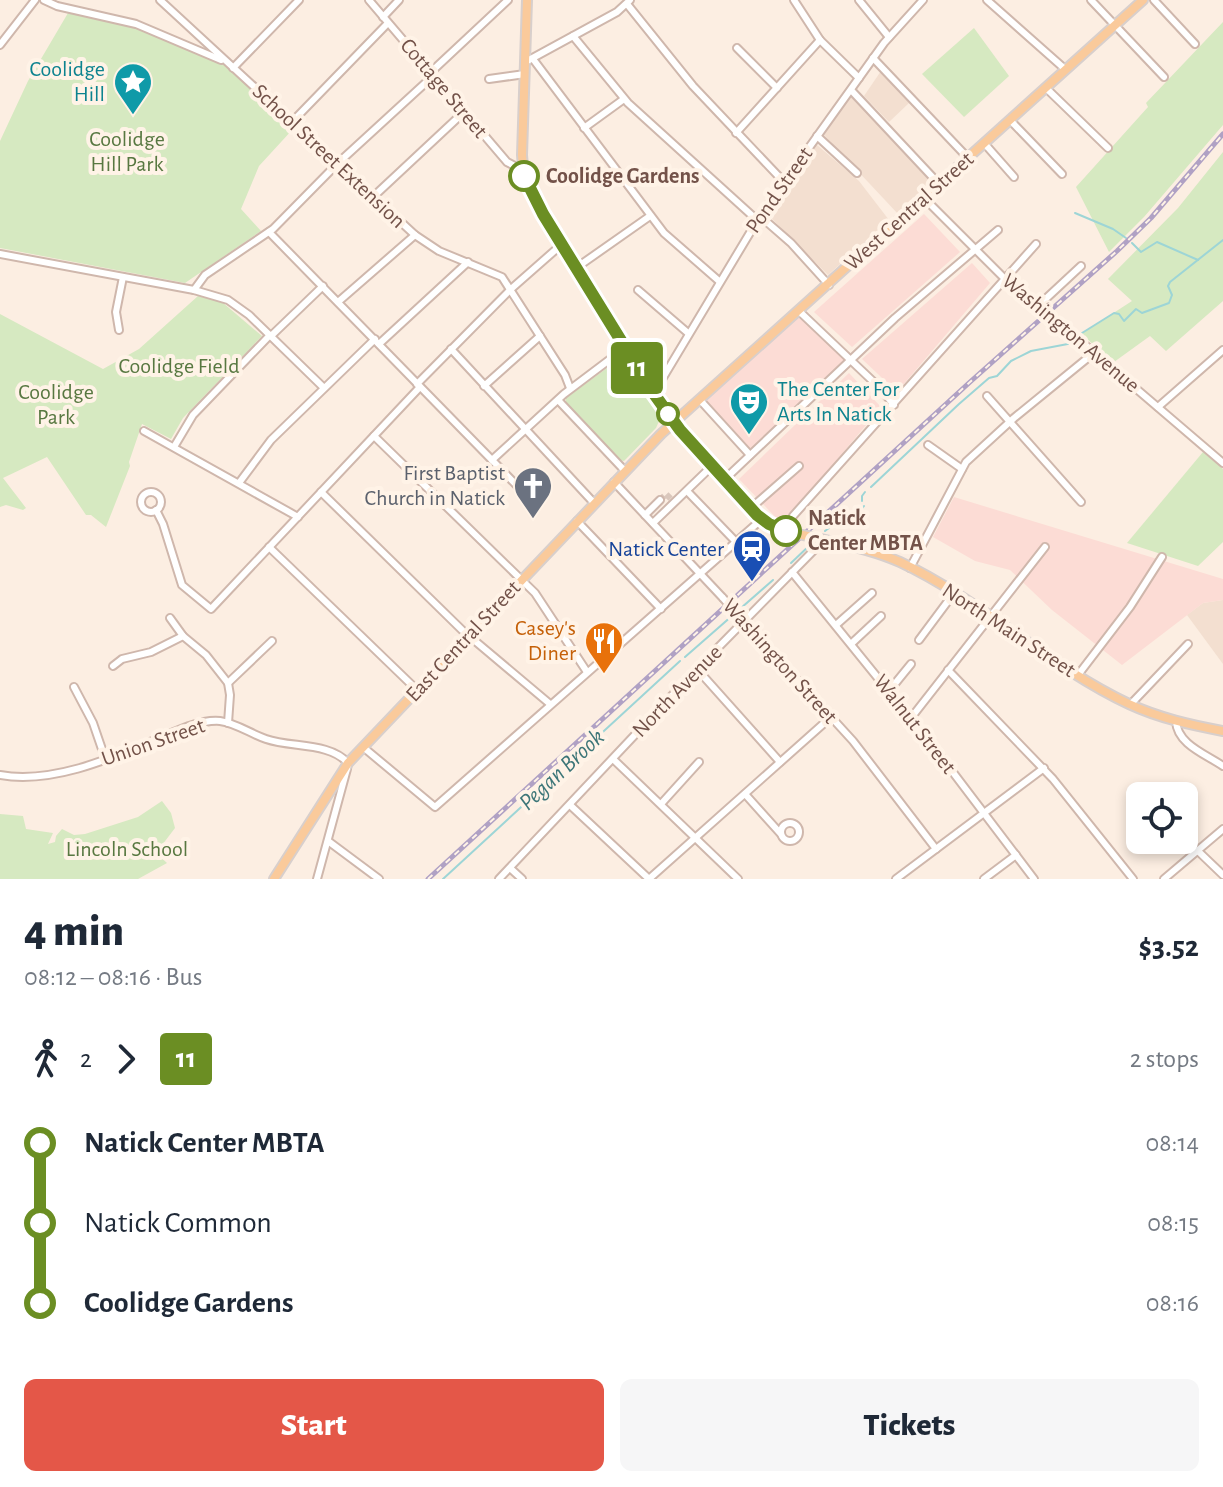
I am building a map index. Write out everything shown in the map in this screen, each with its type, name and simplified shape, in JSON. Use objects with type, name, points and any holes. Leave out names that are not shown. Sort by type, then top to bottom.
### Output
[{"type":"main road","points":[[522,170],[525,74],[529,60],[527,0]]},
{"type":"main road","name":"West Central Street","points":[[674,422],[1143,0]]},
{"type":"main road","name":"North Main Street","points":[[522,170],[529,191],[652,391],[674,422],[762,519],[790,532],[866,550],[910,568],[1130,705],[1176,721],[1223,731]]},
{"type":"main road","name":"East Central Street","points":[[274,879],[348,763],[674,422]]},
{"type":"street","points":[[0,45],[35,0]]},
{"type":"street","points":[[44,0],[57,6],[143,26],[231,66],[299,0]]},
{"type":"street","name":"School Street Extension","points":[[160,0],[415,235],[439,251],[498,275],[511,289]]},
{"type":"street","name":"Cottage Street","points":[[369,0],[507,162],[522,170]]},
{"type":"street","points":[[291,123],[386,20],[399,0]]},
{"type":"street","points":[[194,290],[205,275],[269,232],[508,0]]},
{"type":"street","points":[[794,0],[820,40],[859,78]]},
{"type":"street","points":[[859,0],[889,37]]},
{"type":"street","name":"Pond Street","points":[[652,391],[759,218],[873,58],[923,0]]},
{"type":"street","points":[[987,0],[1066,70]]},
{"type":"street","points":[[1091,0],[1164,77]]},
{"type":"street","points":[[1154,0],[1195,44]]},
{"type":"street","points":[[719,281],[674,245],[529,60],[629,2],[673,63],[784,182]]},
{"type":"street","points":[[573,36],[624,99],[791,243],[829,285]]},
{"type":"street","points":[[736,133],[820,40]]},
{"type":"street","points":[[737,48],[777,88]]},
{"type":"street","points":[[873,58],[968,158]]},
{"type":"street","points":[[489,79],[525,74]]},
{"type":"street","points":[[1046,88],[1108,148]]},
{"type":"street","points":[[851,90],[939,184]]},
{"type":"street","points":[[584,128],[624,99]]},
{"type":"street","points":[[373,197],[464,112]]},
{"type":"street","points":[[1010,120],[1062,174]]},
{"type":"street","points":[[817,136],[857,173]]},
{"type":"street","points":[[984,143],[1014,177]]},
{"type":"street","name":"Washington Avenue","points":[[924,198],[1006,280],[1223,463]]},
{"type":"street","points":[[576,268],[650,216]]},
{"type":"street","points":[[724,480],[850,360],[998,230]]},
{"type":"street","points":[[269,232],[532,501]]},
{"type":"street","points":[[338,302],[415,235]]},
{"type":"street","points":[[790,532],[793,516],[1036,244]]},
{"type":"street","points":[[156,510],[182,585],[211,609],[374,436],[451,349],[561,245]]},
{"type":"street","points":[[0,254],[194,290],[233,302],[324,388]]},
{"type":"street","points":[[239,483],[264,447],[324,388],[468,262]]},
{"type":"street","points":[[1040,308],[1081,266]]},
{"type":"street","points":[[119,330],[116,312],[123,277]]},
{"type":"street","points":[[174,447],[193,415],[323,286]]},
{"type":"street","points":[[511,289],[570,388]]},
{"type":"street","points":[[638,290],[688,333]]},
{"type":"street","points":[[799,311],[894,405]]},
{"type":"street","points":[[484,386],[540,336]]},
{"type":"street","points":[[492,460],[570,388],[625,348]]},
{"type":"street","points":[[451,349],[594,503]]},
{"type":"street","points":[[1158,407],[1223,350]]},
{"type":"street","points":[[910,568],[970,457],[1095,352]]},
{"type":"street","points":[[987,396],[1081,502]]},
{"type":"street","points":[[558,400],[625,471]]},
{"type":"street","points":[[700,400],[750,455]]},
{"type":"street","points":[[144,431],[298,517]]},
{"type":"street","points":[[374,436],[521,580],[542,604],[587,672]]},
{"type":"street","points":[[928,445],[962,469]]},
{"type":"street","points":[[1216,457],[1223,449]]},
{"type":"street","points":[[653,523],[673,500],[687,491],[712,466]]},
{"type":"street","points":[[751,508],[799,466]]},
{"type":"street","name":"Washington Street","points":[[614,482],[831,717],[866,757],[936,849]]},
{"type":"street","points":[[687,491],[737,543]]},
{"type":"street","points":[[321,492],[468,635],[550,704]]},
{"type":"street","points":[[645,515],[660,500]]},
{"type":"street","points":[[363,747],[435,807],[762,519]]},
{"type":"street","points":[[577,521],[661,609]]},
{"type":"street","name":"North Avenue","points":[[499,879],[816,548],[819,538]]},
{"type":"street","points":[[269,547],[417,690]]},
{"type":"street","points":[[911,718],[1045,547]]},
{"type":"street","points":[[1078,675],[1130,607],[1162,557]]},
{"type":"street","name":"Walnut Street","points":[[792,572],[911,718],[1034,879]]},
{"type":"street","points":[[836,625],[872,593]]},
{"type":"street","points":[[919,640],[954,593]]},
{"type":"street","points":[[851,644],[881,616]]},
{"type":"street","points":[[170,618],[228,683],[228,723]]},
{"type":"street","points":[[113,666],[122,659],[151,652],[183,636]]},
{"type":"street","points":[[228,683],[272,641]]},
{"type":"street","points":[[1130,705],[1188,644]]},
{"type":"street","points":[[889,691],[911,664]]},
{"type":"street","points":[[697,669],[780,762]]},
{"type":"street","points":[[948,670],[1044,768],[1133,879]]},
{"type":"street","points":[[74,687],[93,723],[105,758]]},
{"type":"street","points":[[570,805],[649,879],[831,717]]},
{"type":"street","name":"Union Street","points":[[0,775],[18,778],[45,776],[197,724],[216,721],[271,741],[336,753],[348,763]]},
{"type":"street","points":[[1176,721],[1177,732],[1182,739],[1223,766]]},
{"type":"street","points":[[613,759],[738,879]]},
{"type":"street","points":[[661,804],[699,762]]},
{"type":"street","points":[[317,879],[348,763]]},
{"type":"street","points":[[896,879],[1044,768]]},
{"type":"street","points":[[745,794],[781,835]]},
{"type":"street","points":[[1223,829],[1198,851],[1223,875]]},
{"type":"street","points":[[328,841],[379,879]]},
{"type":"street","points":[[1164,879],[1194,854]]},
{"type":"street","points":[[984,879],[1016,855]]},
{"type":"street","points":[[510,868],[522,879]]},
{"type":"shaded area","points":[[881,71],[909,103],[889,122],[864,96]]},
{"type":"shaded area","points":[[852,95],[932,184],[899,215],[824,135]]},
{"type":"shaded area","points":[[817,145],[859,181],[889,220],[828,275],[767,214]]},
{"type":"shaded area","points":[[924,214],[960,252],[852,347],[814,312]]},
{"type":"shaded area","points":[[972,263],[990,283],[897,392],[862,359]]},
{"type":"shaded area","points":[[800,315],[847,360],[750,451],[705,400]]},
{"type":"shaded area","points":[[849,373],[881,407],[783,525],[739,479]]},
{"type":"shaded area","points":[[954,497],[1223,579],[1223,600],[1203,603],[1122,665],[1052,610],[1010,570],[975,561],[933,537]]},
{"type":"shaded area","points":[[1223,600],[1223,664],[1187,615],[1203,603]]},
{"type":"green space","name":"Coolidge Hill Park","points":[[68,13],[140,29],[226,66],[293,129],[259,166],[241,209],[261,231],[185,283],[0,248],[0,141],[28,81]]},
{"type":"green space","points":[[1223,22],[1223,125],[1144,217],[1109,252],[1076,187],[1148,107],[1146,103]]},
{"type":"green space","points":[[974,28],[1009,76],[964,117],[922,74]]},
{"type":"green space","points":[[1223,152],[1223,301],[1166,351],[1150,336],[1114,362],[1081,334],[1132,301],[1108,279],[1178,208]]},
{"type":"green space","name":"Coolidge Park","points":[[198,296],[222,302],[262,336],[183,418],[171,439],[142,424],[130,466],[106,527],[91,515],[86,515],[47,457],[3,478],[26,508],[0,507],[0,314],[103,369],[139,349]]},
{"type":"green space","points":[[622,357],[660,419],[656,428],[624,461],[619,460],[566,403],[566,398]]},
{"type":"green space","points":[[1203,452],[1223,469],[1223,542],[1198,566],[1127,543]]},
{"type":"green space","name":"Lincoln School","points":[[162,801],[171,813],[175,828],[156,853],[167,863],[138,879],[0,879],[0,814],[23,816],[26,829],[53,833],[48,844],[55,842],[62,829],[74,835],[85,834],[138,817]]},
{"type":"waterway","points":[[1075,213],[1126,238]]},
{"type":"waterway","name":"Pegan Brook","points":[[1082,333],[1114,313],[1124,321],[1136,309],[1142,313],[1169,303],[1172,295],[1168,286],[1170,282],[1223,240]]},
{"type":"waterway","points":[[1132,243],[1141,252],[1157,242],[1198,260]]},
{"type":"waterway","name":"Pegan Brook","points":[[871,487],[959,404],[989,378],[997,376],[1011,361],[1031,351],[1073,343]]},
{"type":"waterway","name":"Pegan Brook","points":[[862,501],[865,492]]},
{"type":"waterway","name":"Pegan Brook","points":[[825,531],[864,506]]},
{"type":"waterway","name":"Pegan Brook","points":[[791,563],[810,545]]},
{"type":"waterway","name":"Pegan Brook","points":[[685,657],[773,580]]},
{"type":"waterway","name":"Pegan Brook","points":[[443,879],[680,661]]},
{"type":"tunnel","points":[[660,500],[666,494],[671,499]]},
{"type":"railway","points":[[428,879],[1117,251],[1151,218],[1223,134]]},
{"type":"bus line","name":"11","points":[[524,176],[533,198],[561,245],[674,422],[757,515],[786,531]]},
{"type":"place","name":"Coolidge Hill","points":[[133,116]]},
{"type":"place","name":"Coolidge Gardens","points":[[524,176]]},
{"type":"place","name":"The Center For Arts In Natick","points":[[749,436]]},
{"type":"place","name":"First Baptist Church in Natick","points":[[533,520]]},
{"type":"place","name":"Natick Center MBTA","points":[[786,531]]},
{"type":"place","name":"Natick Center","points":[[752,583]]},
{"type":"place","name":"Casey's Diner","points":[[604,675]]},
{"type":"park label","name":"Coolidge Field","points":[[179,366]]}]
